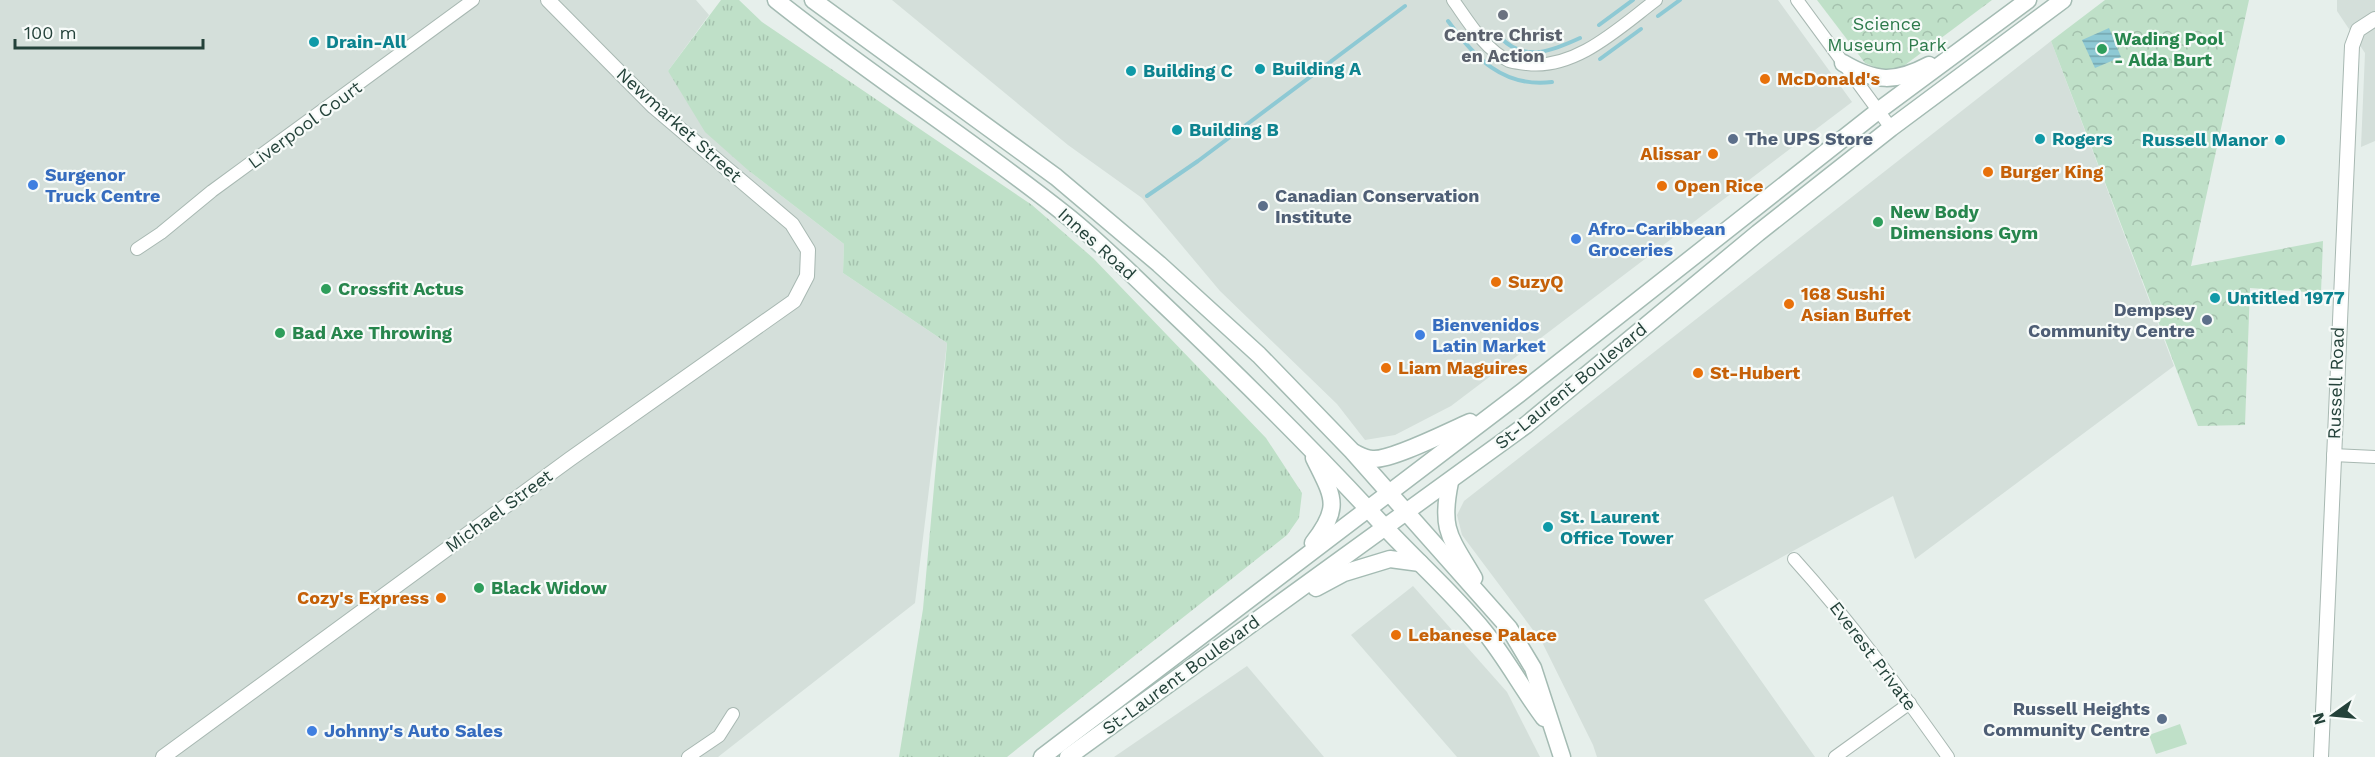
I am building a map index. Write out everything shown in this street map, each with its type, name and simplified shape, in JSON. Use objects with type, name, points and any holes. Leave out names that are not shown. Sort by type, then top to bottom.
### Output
[{"type":"main road","name":"Innes Road","points":[[776,0],[991,156],[1080,226],[1239,375],[1308,444],[1484,631],[1552,729]]},
{"type":"main road","name":"Innes Road","points":[[813,0],[1013,144],[1077,194],[1159,264],[1259,355],[1352,451],[1387,493],[1490,604]]},
{"type":"main road","name":"St-Laurent Boulevard","points":[[1042,757],[1608,326],[1743,216],[1878,111],[2028,0]]},
{"type":"main road","name":"St-Laurent Boulevard","points":[[1068,757],[1384,527],[1450,482],[1543,411],[1758,233],[1891,128],[2063,0]]},
{"type":"main road","points":[[1843,63],[1863,75],[1890,79],[1918,71],[1964,46]]},
{"type":"main road","points":[[1352,451],[1370,459],[1393,455],[1496,411]]},
{"type":"main road","points":[[1298,563],[1328,524],[1332,507],[1328,485],[1308,444]]},
{"type":"main road","points":[[1450,482],[1444,515],[1446,526],[1490,604],[1518,641],[1533,668],[1562,757]]},
{"type":"main road","points":[[1271,611],[1344,573],[1365,566],[1390,559],[1420,563]]},
{"type":"street","name":"Liverpool Court","points":[[136,249],[161,233],[212,191],[473,0]]},
{"type":"street","name":"Newmarket Street","points":[[548,0],[654,107],[792,224],[808,250]]},
{"type":"street","points":[[1452,0],[1485,43],[1493,49],[1510,61],[1539,65],[1560,62],[1583,51],[1656,0]]},
{"type":"street","points":[[1797,0],[1891,128]]},
{"type":"street","name":"Russell Road","points":[[2321,757],[2352,46],[2358,30],[2375,19]]},
{"type":"street","name":"Michael Street","points":[[163,757],[534,485],[794,301],[807,276],[808,250]]},
{"type":"street","points":[[2333,455],[2375,457]]},
{"type":"street","name":"Everest Private","points":[[1794,559],[1835,604],[1877,657],[1948,757]]},
{"type":"street","points":[[1835,757],[1910,703]]},
{"type":"street","points":[[688,757],[719,736],[733,714]]},
{"type":"shaded area","points":[[0,0],[696,0],[709,15],[668,71],[749,171],[844,244],[843,273],[947,343],[915,603],[718,757],[0,757]]},
{"type":"shaded area","points":[[892,0],[1778,0],[1852,102],[1451,406],[1395,435],[1365,440],[1337,404],[1220,291],[1142,198],[1068,145]]},
{"type":"shaded area","points":[[2337,0],[2375,0],[2375,141],[2361,147],[2365,53],[2337,11]]},
{"type":"shaded area","points":[[2051,41],[2174,366],[1915,559],[1893,496],[1704,600],[1815,757],[1597,757],[1542,642],[1462,535],[1457,515],[1464,501]]},
{"type":"shaded area","points":[[1413,586],[1507,692],[1540,757],[1457,757],[1351,635]]},
{"type":"shaded area","points":[[1247,666],[1324,757],[1114,757]]},
{"type":"green space","points":[[721,0],[739,0],[762,22],[1032,205],[1093,258],[1266,438],[1302,493],[1299,518],[1287,535],[1007,757],[899,757],[923,609],[947,343],[843,273],[844,244],[749,171],[705,132],[668,71]]},
{"type":"green space","name":"Science Museum Park","points":[[1817,0],[1992,0],[1901,68],[1885,71],[1865,63]]},
{"type":"green space","points":[[2105,0],[2249,0],[2191,266],[2323,241],[2321,293],[2250,288],[2245,425],[2198,426],[2051,41]]},
{"type":"green space","points":[[2180,724],[2187,744],[2156,754],[2149,735]]},
{"type":"water","name":"Wading Pool - Alda Burt","points":[[2109,28],[2121,57],[2095,68],[2082,40]]},
{"type":"waterway","points":[[1599,25],[1633,0]]},
{"type":"waterway","points":[[1658,16],[1680,0]]},
{"type":"waterway","points":[[1147,196],[1198,161],[1405,6]]},
{"type":"waterway","points":[[1448,21],[1469,47],[1492,68],[1519,80],[1535,83],[1552,82]]},
{"type":"waterway","points":[[1600,59],[1641,29]]},
{"type":"waterway","points":[[1501,38],[1510,46],[1530,52],[1550,50],[1580,38]]},
{"type":"place","name":"Centre Christ en Action","points":[[1503,15]]},
{"type":"place","name":"Drain-All","points":[[314,42]]},
{"type":"place","name":"Wading Pool - Alda Burt","points":[[2102,49]]},
{"type":"place","name":"Building A","points":[[1260,69]]},
{"type":"place","name":"Building C","points":[[1131,71]]},
{"type":"place","name":"McDonald's","points":[[1765,79]]},
{"type":"place","name":"Building B","points":[[1177,130]]},
{"type":"place","name":"The UPS Store","points":[[1733,139]]},
{"type":"place","name":"Rogers","points":[[2040,139]]},
{"type":"place","name":"Russell Manor","points":[[2280,140]]},
{"type":"place","name":"Alissar","points":[[1713,154]]},
{"type":"place","name":"Burger King","points":[[1988,172]]},
{"type":"place","name":"Surgenor Truck Centre","points":[[33,185]]},
{"type":"place","name":"Open Rice","points":[[1662,186]]},
{"type":"place","name":"Canadian Conservation Institute","points":[[1263,206]]},
{"type":"place","name":"New Body Dimensions Gym","points":[[1878,222]]},
{"type":"place","name":"Afro-Caribbean Groceries","points":[[1576,239]]},
{"type":"place","name":"SuzyQ","points":[[1496,282]]},
{"type":"place","name":"Crossfit Actus","points":[[326,289]]},
{"type":"place","name":"Untitled 1977","points":[[2215,298]]},
{"type":"place","name":"168 Sushi Asian Buffet","points":[[1789,304]]},
{"type":"place","name":"Dempsey Community Centre","points":[[2207,320]]},
{"type":"place","name":"Bad Axe Throwing","points":[[280,333]]},
{"type":"place","name":"Bienvenidos Latin Market","points":[[1420,335]]},
{"type":"place","name":"Liam Maguires","points":[[1386,368]]},
{"type":"place","name":"St-Hubert","points":[[1698,373]]},
{"type":"place","name":"St. Laurent Office Tower","points":[[1548,527]]},
{"type":"place","name":"Black Widow","points":[[479,588]]},
{"type":"place","name":"Cozy's Express","points":[[441,598]]},
{"type":"place","name":"Lebanese Palace","points":[[1396,635]]},
{"type":"place","name":"Russell Heights Community Centre","points":[[2162,719]]},
{"type":"place","name":"Johnny's Auto Sales","points":[[312,731]]}]
